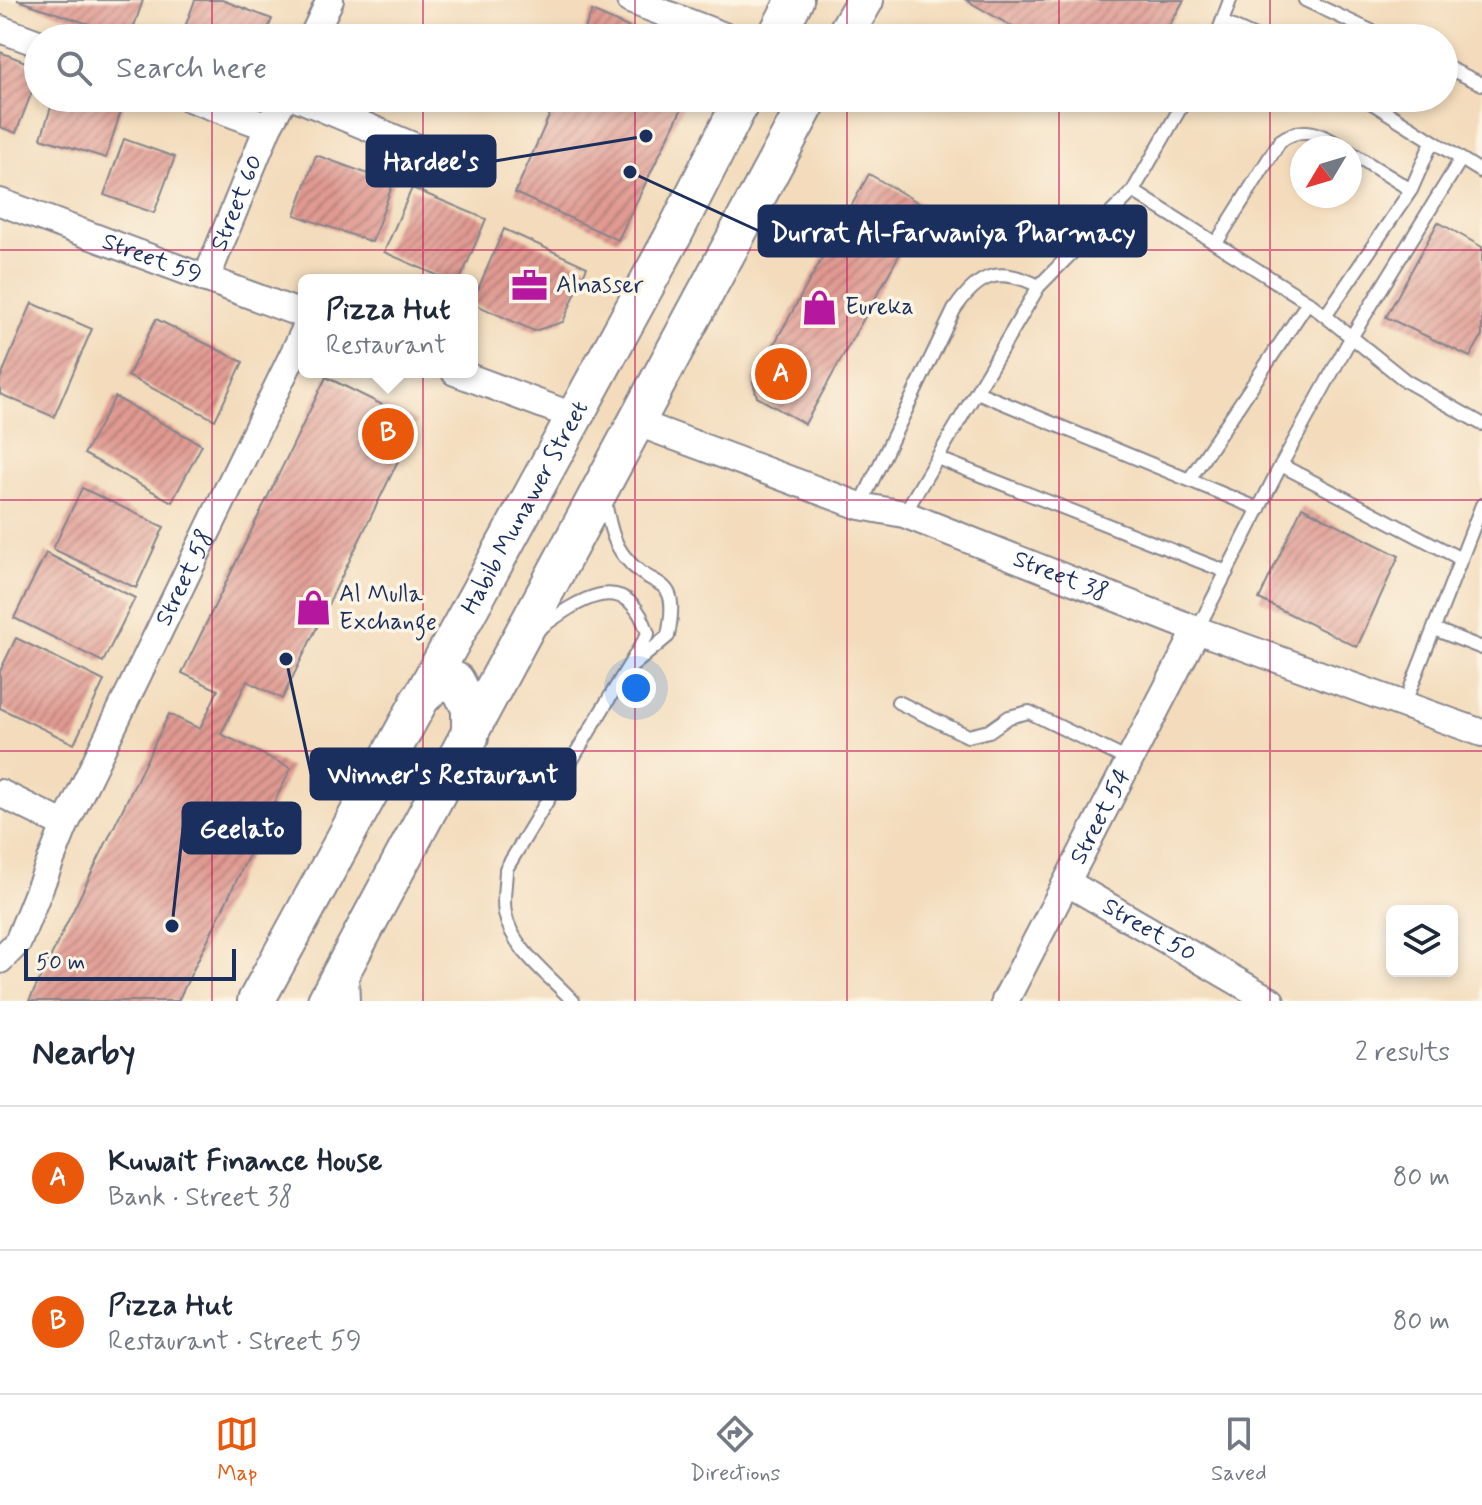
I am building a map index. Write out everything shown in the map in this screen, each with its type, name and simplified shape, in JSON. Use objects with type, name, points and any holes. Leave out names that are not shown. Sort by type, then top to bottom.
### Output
[{"type":"street","points":[[319,24],[330,0]]},
{"type":"street","points":[[630,0],[693,24]]},
{"type":"street","points":[[782,24],[795,0]]},
{"type":"street","points":[[851,24],[865,0]]},
{"type":"street","points":[[0,29],[24,38]]},
{"type":"street","name":"Street 60","points":[[227,112],[268,127]]},
{"type":"street","name":"Street 60","points":[[206,279],[276,112]]},
{"type":"street","points":[[332,112],[442,158]]},
{"type":"street","name":"Habib Munawer Street","points":[[256,1001],[736,112]]},
{"type":"street","points":[[326,1001],[803,112]]},
{"type":"street","name":"Street 59","points":[[0,202],[298,313]]},
{"type":"street","name":"Street 58","points":[[0,960],[18,942],[65,825],[298,344]]},
{"type":"street","points":[[471,378],[573,416]]},
{"type":"street","name":"Street 38","points":[[638,423],[860,506],[904,514],[1197,630],[1482,733]]},
{"type":"street","name":"Street 54","points":[[1005,1001],[1132,762],[1197,630]]},
{"type":"street","points":[[419,700],[436,684],[456,681],[470,708],[470,737]]},
{"type":"street","points":[[0,793],[65,825]]},
{"type":"street","name":"Street 50","points":[[1068,883],[1271,1001]]},
{"type":"lane","points":[[1226,24],[1222,22],[1230,0]]},
{"type":"lane","points":[[1305,0],[1356,24]]},
{"type":"lane","points":[[1458,73],[1482,84]]},
{"type":"lane","points":[[904,514],[1039,286],[1133,191],[1178,112]]},
{"type":"lane","points":[[1386,112],[1482,172]]},
{"type":"lane","points":[[1293,136],[1308,130],[1320,136]]},
{"type":"lane","points":[[1216,243],[1280,141],[1290,137]]},
{"type":"lane","points":[[1326,315],[1411,190],[1432,142]]},
{"type":"lane","points":[[1197,630],[1281,465],[1352,336],[1461,159]]},
{"type":"lane","points":[[1362,160],[1411,190]]},
{"type":"lane","points":[[1133,191],[1308,302],[1406,381],[1482,424]]},
{"type":"lane","points":[[860,506],[954,310],[969,288],[999,273],[1018,275],[1039,286]]},
{"type":"lane","points":[[1189,480],[1308,302]]},
{"type":"lane","points":[[977,392],[1259,509]]},
{"type":"lane","points":[[937,458],[1227,572]]},
{"type":"lane","points":[[1281,465],[1461,559]]},
{"type":"lane","points":[[602,487],[613,537],[626,559],[664,584],[672,600],[668,636],[620,677]]},
{"type":"lane","points":[[1404,705],[1482,505]]},
{"type":"lane","points":[[520,643],[590,594],[612,594],[627,600],[644,618],[648,634],[506,869],[505,913],[515,937],[532,960],[573,1001]]},
{"type":"lane","points":[[1434,629],[1482,648]]},
{"type":"lane","points":[[898,702],[968,736],[989,731],[1009,717],[1029,712],[1132,762]]},
{"type":"lane","points":[[351,956],[353,1001]]},
{"type":"building","points":[[17,0],[143,0],[135,24],[88,24]]},
{"type":"building","points":[[195,0],[222,0],[272,19],[270,24],[186,24]]},
{"type":"building","points":[[966,0],[1184,0],[1170,24],[1008,24]]},
{"type":"building","points":[[592,11],[621,24],[587,24]]},
{"type":"building","points":[[0,52],[24,61],[24,112],[16,133],[0,127]]},
{"type":"building","points":[[49,112],[121,112],[106,158],[41,138]]},
{"type":"building","points":[[551,112],[680,112],[618,240],[515,193]]},
{"type":"building","points":[[124,139],[175,157],[154,213],[104,195]]},
{"type":"building","points":[[316,155],[393,183],[372,242],[295,215]]},
{"type":"building","points":[[869,174],[926,207],[805,424],[757,397],[753,382]]},
{"type":"building","points":[[412,188],[486,219],[463,274],[434,274],[384,252]]},
{"type":"building","points":[[1438,222],[1482,247],[1482,336],[1470,357],[1386,317]]},
{"type":"building","name":"Alnasser","points":[[504,229],[587,267],[563,322],[534,331],[478,306],[478,289]]},
{"type":"building","points":[[32,303],[92,329],[54,417],[0,394],[0,379]]},
{"type":"building","points":[[156,319],[243,362],[215,420],[128,376]]},
{"type":"building","points":[[326,378],[417,422],[282,699],[247,681],[221,734],[291,768],[178,1001],[29,1001],[169,714],[200,729],[218,690],[182,673]]},
{"type":"building","points":[[115,397],[202,445],[172,502],[84,454]]},
{"type":"building","points":[[82,488],[164,527],[136,588],[53,549]]},
{"type":"building","points":[[1302,507],[1399,556],[1357,647],[1259,599]]},
{"type":"building","points":[[46,553],[135,598],[103,662],[14,618]]},
{"type":"building","points":[[16,638],[104,681],[74,744],[0,708],[0,671]]},
{"type":"place","name":"Hardee's","points":[[646,136]]},
{"type":"place","name":"Durrat Al-Farwaniya Pharmacy","points":[[630,172]]},
{"type":"place","name":"Alnasser","points":[[530,285]]},
{"type":"place","name":"Eureka","points":[[819,307]]},
{"type":"place","name":"Kuwait Finance House","points":[[781,374]]},
{"type":"place","name":"Pizza Hut","points":[[388,434]]},
{"type":"place","name":"Al Mulla Exchange","points":[[313,608]]},
{"type":"place","name":"Winner's Restaurant","points":[[286,659]]},
{"type":"place","name":"Geelato","points":[[172,926]]}]
